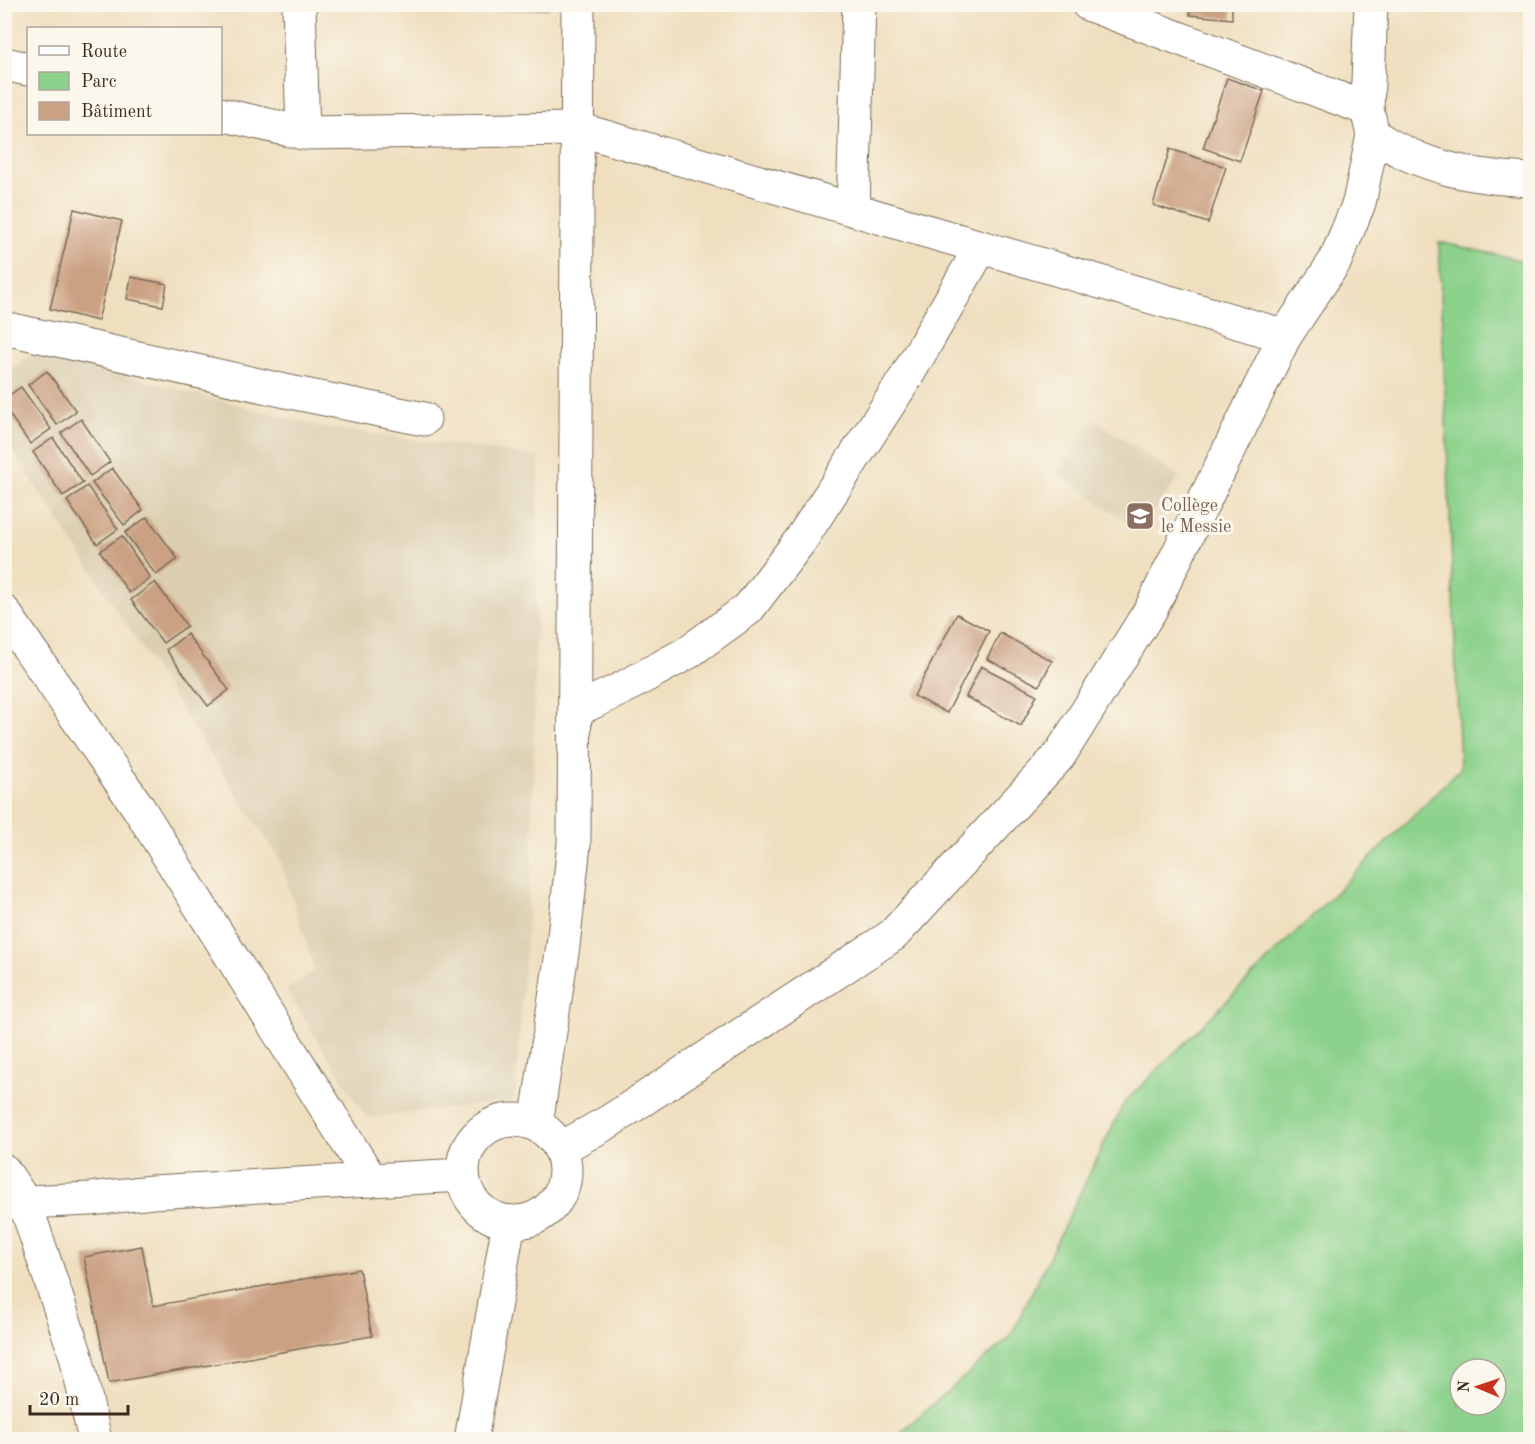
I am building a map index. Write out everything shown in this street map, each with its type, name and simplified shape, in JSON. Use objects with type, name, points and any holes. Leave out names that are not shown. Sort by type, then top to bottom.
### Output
[{"type":"street","points":[[299,4],[303,133]]},
{"type":"street","points":[[536,1125],[563,946],[574,844],[578,4]]},
{"type":"street","points":[[853,209],[859,4]]},
{"type":"street","points":[[560,1149],[610,1121],[893,935],[1059,756],[1151,609],[1286,336],[1335,261],[1359,203],[1370,122],[1371,4]]},
{"type":"street","points":[[1094,6],[1370,122],[1388,144],[1424,162],[1485,177],[1530,180]]},
{"type":"street","points":[[4,64],[27,69]]},
{"type":"street","points":[[222,114],[303,133],[578,129],[1286,336]]},
{"type":"street","points":[[576,710],[621,689],[687,653],[748,609],[800,541],[905,379],[981,247]]},
{"type":"street","points":[[4,328],[290,392],[424,419]]},
{"type":"street","points":[[4,612],[138,807],[371,1180]]},
{"type":"street","points":[[519,1120],[536,1125],[550,1135],[560,1149],[565,1167],[563,1184],[555,1201],[543,1213],[526,1220],[509,1222],[492,1217],[477,1207],[468,1192],[463,1174],[465,1157],[473,1141],[485,1129],[501,1121],[519,1120]]},
{"type":"street","points":[[4,1171],[76,1356],[94,1440]]},
{"type":"street","points":[[15,1203],[152,1192],[463,1174]]},
{"type":"street","points":[[471,1440],[509,1222]]},
{"type":"shaded area","points":[[34,352],[318,426],[539,457],[532,853],[515,1100],[367,1118],[286,990],[315,970],[280,860],[5,439],[5,374]]},
{"type":"shaded area","name":"Collège le Messie","points":[[1094,419],[1179,477],[1141,532],[1057,473]]},
{"type":"green space","points":[[425,5],[548,5],[548,8],[426,12]]},
{"type":"green space","points":[[1439,242],[1530,262],[1530,1439],[893,1439],[1010,1337],[1124,1103],[1460,769]]},
{"type":"building","points":[[1190,5],[1232,5],[1232,19],[1190,15]]},
{"type":"building","points":[[1227,78],[1264,91],[1240,161],[1203,148]]},
{"type":"building","points":[[1170,149],[1226,167],[1208,223],[1153,205]]},
{"type":"building","points":[[74,209],[122,221],[98,321],[50,309]]},
{"type":"building","points":[[131,277],[167,284],[163,306],[127,299]]},
{"type":"building","points":[[47,371],[76,411],[57,425],[28,385]]},
{"type":"building","points":[[21,387],[51,429],[30,444],[4,407],[4,399]]},
{"type":"building","points":[[81,419],[110,462],[90,476],[61,433]]},
{"type":"building","points":[[53,438],[83,483],[63,496],[33,452]]},
{"type":"building","points":[[112,468],[143,510],[124,525],[92,483]]},
{"type":"building","points":[[87,486],[118,529],[97,544],[67,501]]},
{"type":"building","points":[[147,517],[178,559],[156,575],[125,533]]},
{"type":"building","points":[[122,536],[150,578],[129,593],[100,551]]},
{"type":"building","points":[[155,582],[187,626],[163,643],[131,600]]},
{"type":"building","points":[[957,614],[989,631],[947,713],[914,696]]},
{"type":"building","points":[[1000,633],[1052,661],[1039,686],[987,659]]},
{"type":"building","points":[[187,634],[229,690],[208,706],[166,650]]},
{"type":"building","points":[[981,666],[1037,695],[1021,726],[966,697]]},
{"type":"building","points":[[142,1246],[153,1306],[359,1269],[372,1336],[109,1383],[84,1257]]},
{"type":"building","points":[[4,1436],[38,1437],[38,1440],[4,1440]]},
{"type":"place","name":"Collège le Messie","points":[[1140,516]]}]
